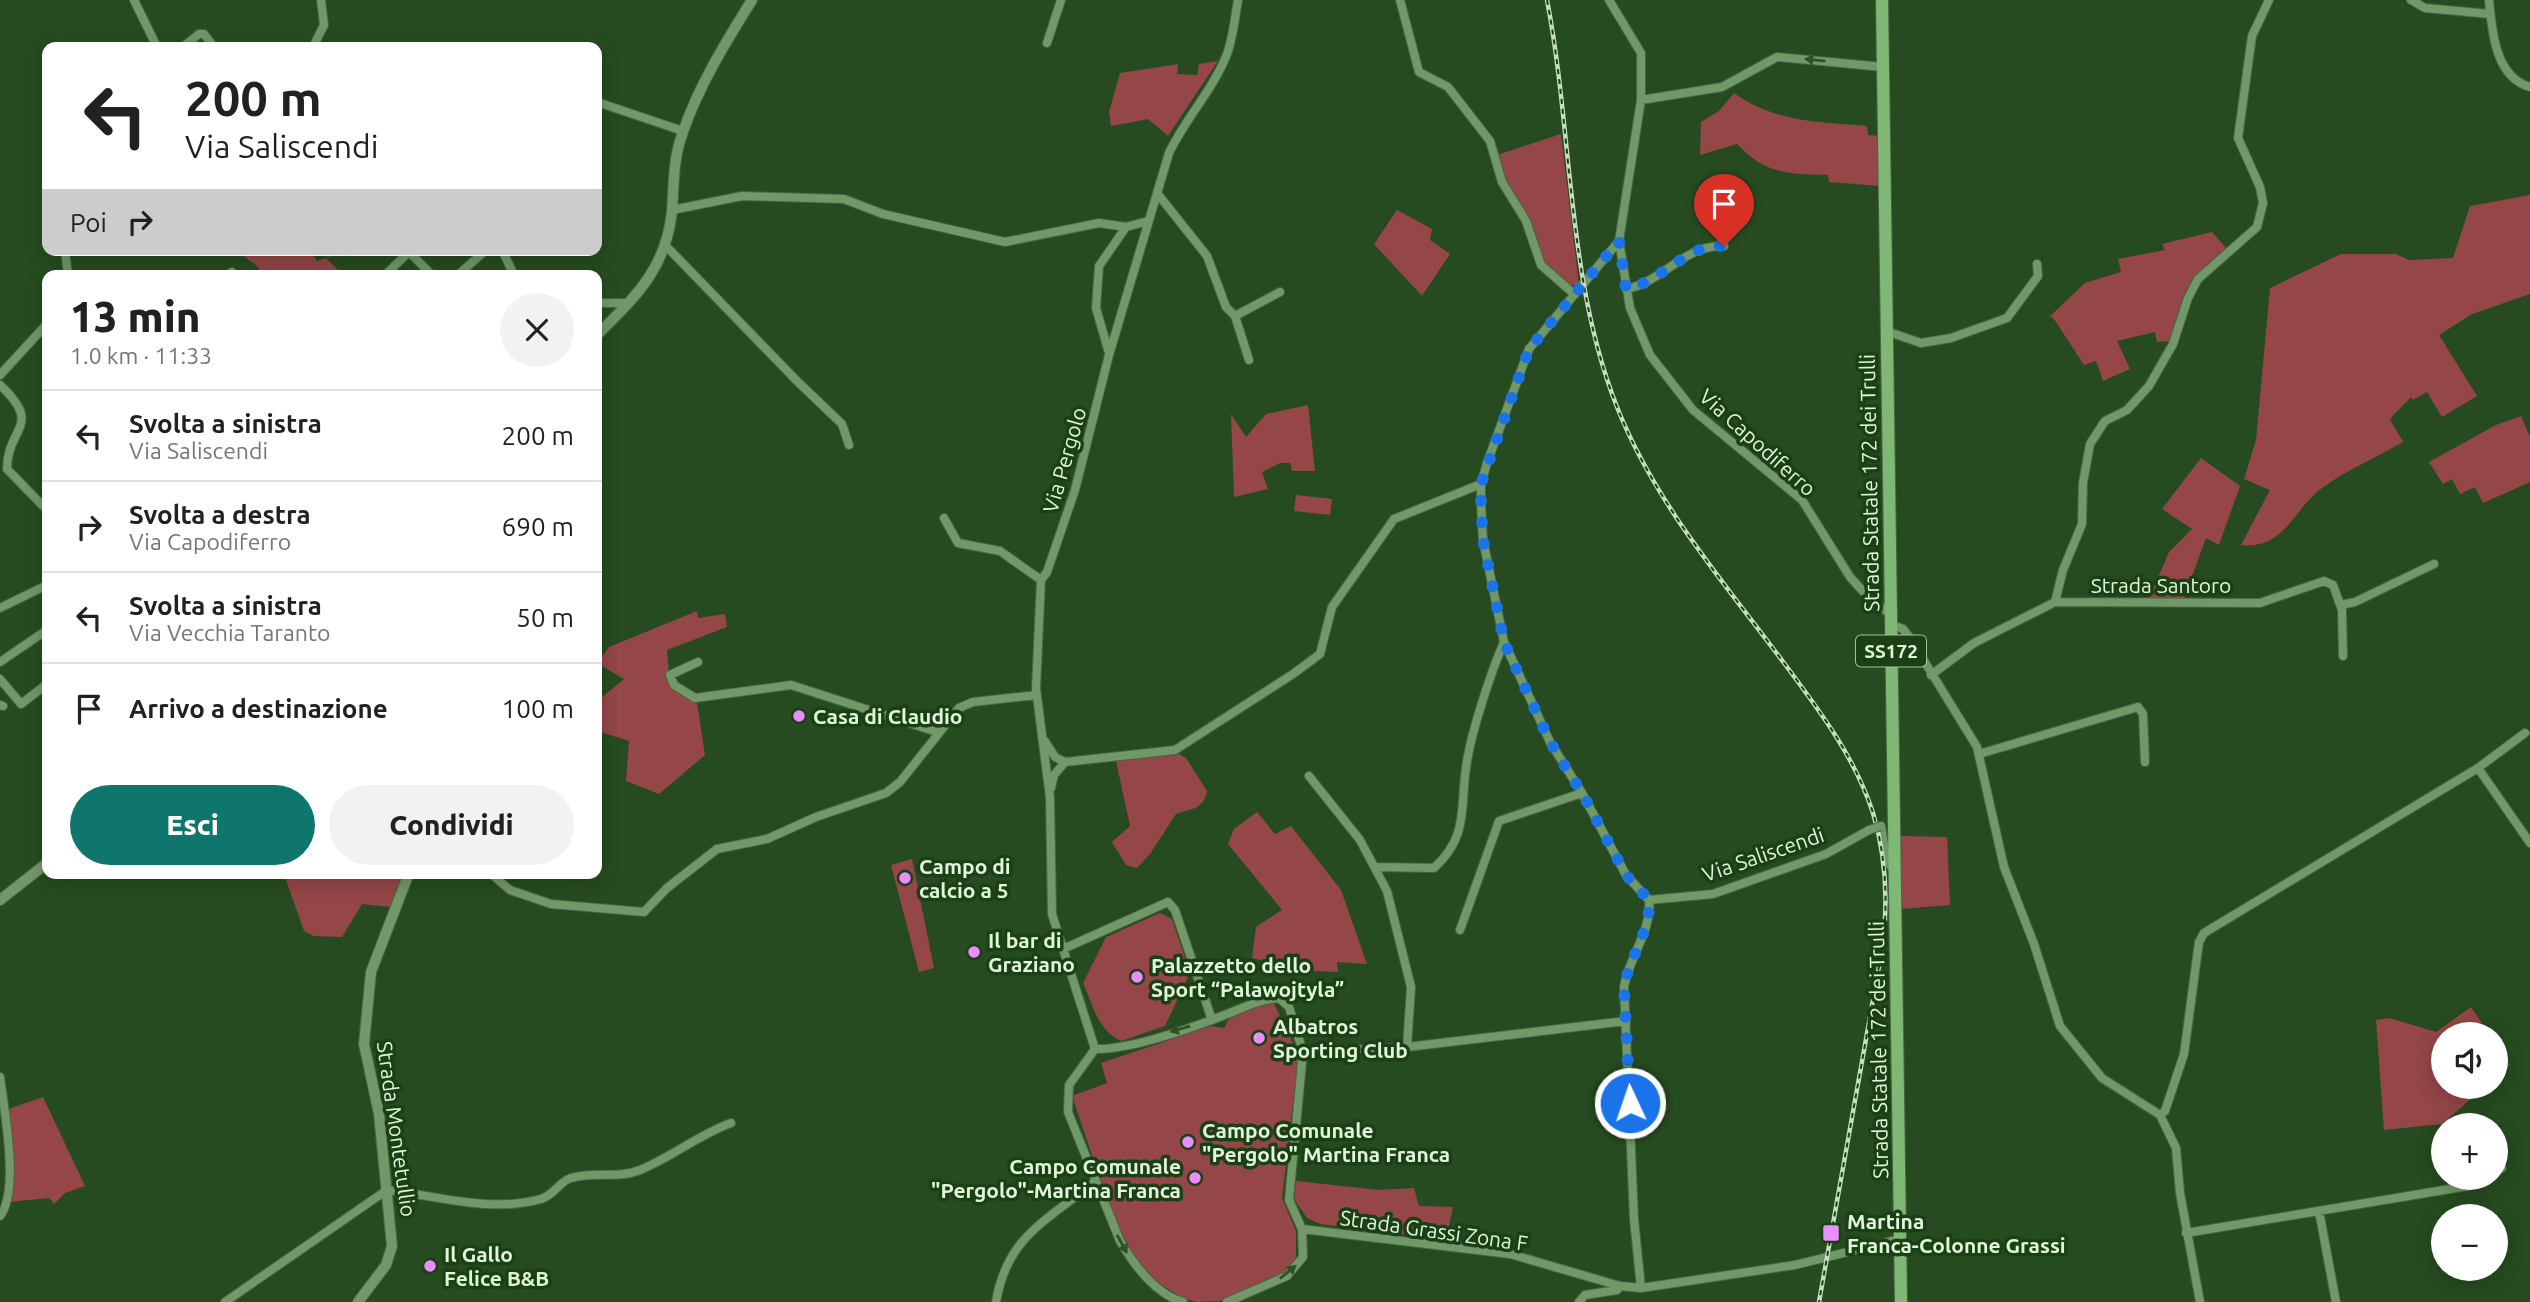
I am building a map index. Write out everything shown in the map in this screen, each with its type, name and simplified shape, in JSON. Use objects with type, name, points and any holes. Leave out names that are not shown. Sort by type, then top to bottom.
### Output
[{"type":"main road","name":"Strada Statale 172 dei Trulli","points":[[1882,0],[1900,1302]]},
{"type":"street","points":[[134,0],[155,42]]},
{"type":"street","points":[[316,42],[324,25],[321,0]]},
{"type":"street","points":[[602,330],[651,277],[666,246],[672,210],[675,160],[683,131],[717,58],[752,0]]},
{"type":"street","points":[[1047,43],[1061,0]]},
{"type":"street","name":"Via Pergolo","points":[[1095,1049],[1052,914],[1050,798],[1037,695],[1041,580],[1047,572],[1075,490],[1109,355],[1168,153],[1183,123],[1213,80],[1227,53],[1238,0]]},
{"type":"street","points":[[1400,0],[1419,72],[1448,87],[1490,141],[1502,182],[1526,220],[1541,265],[1574,294]]},
{"type":"street","name":"Via Capodiferro","points":[[1609,0],[1641,53],[1641,100],[1619,241],[1630,308],[1650,355],[1693,410],[1802,500],[1850,577],[1910,638],[1931,675],[1965,724],[1979,754],[2004,867],[2034,944],[2060,1026],[2102,1078],[2160,1115]]},
{"type":"street","points":[[2055,601],[2063,570],[2082,524],[2082,483],[2090,444],[2105,421],[2127,410],[2149,386],[2173,344],[2188,299],[2198,279],[2257,227],[2262,216],[2260,187],[2238,138],[2252,36],[2269,0]]},
{"type":"street","points":[[2411,0],[2425,8],[2490,14]]},
{"type":"street","points":[[2489,0],[2496,49],[2512,78],[2530,88]]},
{"type":"street","points":[[189,42],[199,33],[204,34],[210,42]]},
{"type":"street","points":[[1641,100],[1722,88],[1777,57],[1882,68]]},
{"type":"street","points":[[602,104],[683,131]]},
{"type":"street","points":[[1157,193],[1207,256],[1226,307],[1235,316],[1249,360]]},
{"type":"street","points":[[672,210],[742,196],[844,199],[883,214],[1005,242],[1099,223],[1126,226],[1148,221]]},
{"type":"street","points":[[1109,355],[1096,308],[1099,266],[1126,226]]},
{"type":"street","points":[[1619,241],[1529,349],[1481,484],[1483,540],[1504,642],[1550,742],[1582,793],[1626,875],[1649,900],[1647,926],[1627,969],[1624,988],[1634,1219],[1641,1287]]},
{"type":"street","points":[[666,246],[797,383],[842,424],[849,445]]},
{"type":"street","points":[[1626,289],[1643,286],[1686,255],[1712,246],[1724,246]]},
{"type":"street","points":[[390,270],[405,256]]},
{"type":"street","points":[[413,256],[427,270]]},
{"type":"street","points":[[464,270],[479,256]]},
{"type":"street","points":[[1886,331],[1928,343],[1951,338],[2007,317],[2038,276],[2037,264]]},
{"type":"street","points":[[1235,316],[1280,292]]},
{"type":"street","points":[[602,303],[628,303]]},
{"type":"street","points":[[0,375],[42,329]]},
{"type":"street","points":[[0,386],[16,400],[23,418],[7,454],[7,469],[42,505]]},
{"type":"street","points":[[1041,734],[1055,757],[1065,762],[1182,747],[1262,692],[1309,664],[1320,654],[1332,607],[1394,519],[1405,512],[1481,484]]},
{"type":"street","points":[[944,518],[958,542],[1000,551],[1041,580]]},
{"type":"street","points":[[2343,656],[2341,605],[2355,602],[2434,564]]},
{"type":"street","name":"Strada Santoro","points":[[1931,675],[1974,643],[2055,601],[2260,603],[2328,581],[2336,589],[2341,605]]},
{"type":"street","points":[[0,608],[42,587]]},
{"type":"street","points":[[0,662],[42,633]]},
{"type":"street","points":[[1376,867],[1434,868],[1450,849],[1462,826],[1469,755],[1494,664],[1504,642]]},
{"type":"street","points":[[698,662],[670,675],[674,685],[695,698],[791,685],[937,732]]},
{"type":"street","points":[[0,679],[21,704],[42,688]]},
{"type":"street","points":[[497,879],[510,890],[551,904],[644,912],[667,888],[717,849],[767,839],[816,817],[886,793],[900,782],[952,713],[965,704],[1037,695]]},
{"type":"street","points":[[1979,754],[2138,707],[2143,714],[2145,762]]},
{"type":"street","points":[[2200,1302],[2186,1233],[2176,1148],[2160,1115],[2165,1111],[2184,1054],[2202,935],[2319,861],[2479,768],[2525,733]]},
{"type":"street","points":[[1050,798],[1054,775],[1065,762]]},
{"type":"street","points":[[2479,768],[2530,843]]},
{"type":"street","points":[[1309,776],[1360,840],[1387,891],[1411,987],[1407,1047]]},
{"type":"street","points":[[1460,930],[1499,821],[1582,793]]},
{"type":"street","name":"Via Saliscendi","points":[[1649,900],[1713,894],[1826,853],[1881,826],[1886,858],[1894,873]]},
{"type":"street","points":[[0,900],[42,867]]},
{"type":"street","name":"Strada Montetullio","points":[[358,1302],[386,1265],[393,1246],[379,1114],[364,1044],[370,972],[408,879]]},
{"type":"street","points":[[1063,949],[1168,902],[1175,910],[1212,1020]]},
{"type":"street","points":[[1183,1302],[1154,1285],[1131,1261],[1094,1182],[1068,1112],[1069,1085],[1095,1049],[1129,1045],[1212,1020],[1265,999],[1279,999],[1289,1007],[1303,1052],[1289,1200],[1302,1229],[1303,1257],[1287,1276],[1227,1302]]},
{"type":"street","points":[[1303,1052],[1407,1047],[1626,1021]]},
{"type":"street","points":[[0,1077],[8,1161],[7,1206],[0,1216]]},
{"type":"street","points":[[225,1302],[387,1190],[494,1206],[538,1200],[548,1196],[569,1178],[619,1175],[640,1170],[706,1132],[731,1123]]},
{"type":"street","points":[[996,1302],[1010,1255],[1021,1240],[1094,1182]]},
{"type":"street","points":[[2186,1233],[2444,1190]]},
{"type":"street","points":[[2319,1211],[2336,1302]]},
{"type":"street","name":"Strada Grassi Zona F","points":[[1302,1229],[1510,1254],[1620,1286],[1641,1287],[1795,1265],[1900,1240]]},
{"type":"street","points":[[1579,1302],[1585,1295],[1617,1290],[1620,1286]]},
{"type":"shaded area","points":[[1218,61],[1168,136],[1148,119],[1111,126],[1109,112],[1120,73],[1178,64],[1177,74],[1197,75],[1199,64]]},
{"type":"shaded area","points":[[1734,93],[1749,103],[1781,115],[1867,126],[1868,135],[1880,136],[1880,186],[1829,182],[1828,175],[1779,171],[1758,162],[1737,144],[1700,155],[1701,122],[1719,111]]},
{"type":"shaded area","points":[[1561,134],[1579,285],[1566,285],[1545,269],[1527,221],[1494,156]]},
{"type":"shaded area","points":[[2530,195],[2530,294],[2472,314],[2439,335],[2477,396],[2442,417],[2427,392],[2413,400],[2411,397],[2390,419],[2403,442],[2322,488],[2312,496],[2288,526],[2268,541],[2256,545],[2241,545],[2270,490],[2244,479],[2256,440],[2270,288],[2341,254],[2396,254],[2409,260],[2453,258],[2470,206]]},
{"type":"shaded area","points":[[1397,210],[1432,229],[1430,240],[1450,254],[1422,296],[1374,244]]},
{"type":"shaded area","points":[[2212,232],[2227,249],[2185,292],[2171,341],[2157,342],[2155,332],[2117,341],[2130,369],[2103,381],[2096,361],[2084,365],[2054,319],[2051,316],[2047,319],[2085,283],[2121,272],[2118,259],[2165,250],[2162,244]]},
{"type":"shaded area","points":[[243,256],[314,256],[317,261],[326,258],[338,270],[260,270]]},
{"type":"shaded area","points":[[1308,405],[1315,471],[1292,471],[1290,463],[1280,463],[1262,472],[1268,489],[1234,497],[1231,414],[1246,437],[1266,414]]},
{"type":"shaded area","points":[[2521,416],[2530,437],[2530,482],[2483,503],[2475,487],[2460,494],[2452,479],[2443,484],[2429,462],[2496,425]]},
{"type":"shaded area","points":[[2201,458],[2240,486],[2219,545],[2206,538],[2183,601],[2148,601],[2169,552],[2192,529],[2162,509]]},
{"type":"shaded area","points":[[1296,495],[1332,499],[1330,515],[1294,511]]},
{"type":"shaded area","points":[[697,611],[698,618],[725,614],[727,627],[667,650],[670,686],[697,702],[705,755],[659,794],[626,781],[629,741],[602,733],[602,697],[624,679],[602,666],[602,656],[609,647]]},
{"type":"shaded area","points":[[1179,754],[1186,758],[1207,791],[1205,797],[1200,805],[1176,814],[1150,854],[1137,868],[1126,865],[1112,842],[1130,826],[1116,761]]},
{"type":"shaded area","points":[[1257,812],[1275,834],[1291,826],[1341,890],[1367,964],[1337,962],[1338,972],[1313,971],[1300,960],[1279,964],[1252,958],[1256,927],[1282,910],[1228,844],[1234,829]]},
{"type":"shaded area","points":[[1900,836],[1947,837],[1950,905],[1900,909]]},
{"type":"shaded area","points":[[912,859],[934,968],[919,972],[891,865]]},
{"type":"shaded area","points":[[286,879],[400,879],[392,907],[362,904],[342,937],[314,936],[304,931]]},
{"type":"shaded area","name":"Palazzetto dello Sport “Palawojtyla”","points":[[1160,913],[1172,919],[1190,973],[1165,1026],[1121,1041],[1101,1023],[1083,983],[1106,937]]},
{"type":"shaded area","name":"Campo Comunale \"Pergolo\" Martina Franca","points":[[1272,1000],[1294,1045],[1292,1052],[1299,1052],[1282,1198],[1296,1231],[1296,1257],[1289,1270],[1221,1301],[1196,1302],[1183,1298],[1155,1281],[1135,1258],[1114,1220],[1072,1096],[1107,1083],[1101,1063],[1211,1026],[1224,1028],[1229,1019]]},
{"type":"shaded area","points":[[2471,1007],[2481,1022],[2450,1022]]},
{"type":"shaded area","points":[[2389,1018],[2431,1031],[2431,1099],[2471,1099],[2455,1113],[2431,1113],[2431,1125],[2384,1130],[2376,1020]]},
{"type":"shaded area","points":[[43,1097],[85,1186],[65,1193],[54,1204],[49,1198],[8,1202],[12,1136],[6,1110]]},
{"type":"shaded area","points":[[1296,1181],[1379,1190],[1414,1188],[1419,1206],[1453,1207],[1446,1239],[1320,1224],[1307,1218],[1294,1199]]},
{"type":"railway","points":[[1547,0],[1562,102],[1579,257],[1600,358],[1617,407],[1670,509],[1823,716],[1846,753],[1873,813],[1881,845],[1885,878],[1883,944],[1819,1302]]},
{"type":"place","name":"Casa di Claudio","points":[[799,716]]},
{"type":"place","name":"Campo di calcio a 5","points":[[905,878]]},
{"type":"place","name":"Il bar di Graziano","points":[[974,952]]},
{"type":"place","name":"Palazzetto dello Sport “Palawojtyla”","points":[[1137,977]]},
{"type":"place","name":"Albatros Sporting Club","points":[[1259,1038]]},
{"type":"place","name":"Campo Comunale \"Pergolo\" Martina Franca","points":[[1188,1142]]},
{"type":"place","name":"Campo Comunale \"Pergolo\"-Martina Franca","points":[[1195,1178]]},
{"type":"place","name":"Martina Franca-Colonne Grassi","points":[[1831,1233]]},
{"type":"place","name":"Il Gallo Felice B&B","points":[[430,1266]]},
{"type":"route","points":[[1630,1103],[1624,988],[1627,969],[1647,926],[1649,900],[1626,875],[1582,793],[1550,742],[1504,642],[1483,540],[1481,484],[1529,349],[1542,330],[1619,241],[1626,289],[1643,286],[1686,255],[1699,249],[1724,246]]}]
